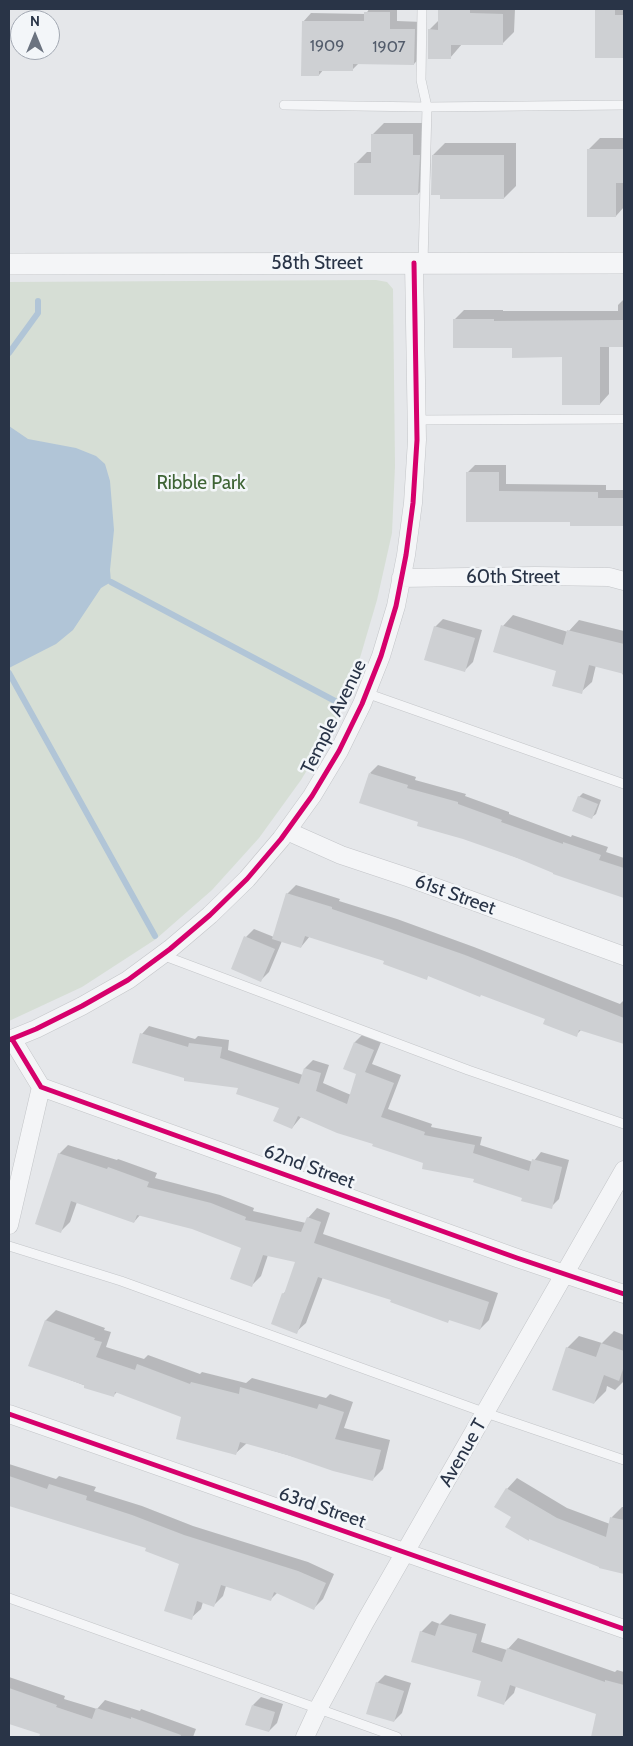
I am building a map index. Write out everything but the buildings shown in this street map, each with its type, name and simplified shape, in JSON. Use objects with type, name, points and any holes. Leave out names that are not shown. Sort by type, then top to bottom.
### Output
[{"type":"street","name":"58th Street","points":[[9,264],[624,262]]},
{"type":"street","name":"Temple Avenue","points":[[11,1039],[82,1006],[128,980],[162,955],[210,915],[247,878],[287,831],[312,796],[338,751],[381,656],[396,606],[406,555],[413,503],[417,440],[418,263]]},
{"type":"street","name":"60th Street","points":[[401,578],[535,576],[609,578],[624,581]]},
{"type":"street","name":"61st Street","points":[[287,831],[341,855],[410,878],[624,956]]},
{"type":"street","points":[[9,1225],[41,1087],[11,1039]]},
{"type":"street","name":"62nd Street","points":[[41,1087],[624,1294]]},
{"type":"street","name":"Avenue T","points":[[305,1737],[318,1709],[405,1553],[624,1170]]},
{"type":"street","name":"63rd Street","points":[[9,1414],[624,1630]]},
{"type":"lane","points":[[418,263],[427,107],[422,80],[422,9]]},
{"type":"lane","points":[[284,105],[427,107],[624,105]]},
{"type":"lane","points":[[416,420],[624,419]]},
{"type":"lane","points":[[366,692],[624,784]]},
{"type":"lane","points":[[162,955],[468,1070],[624,1124]]},
{"type":"lane","points":[[9,1246],[121,1281],[486,1413],[624,1460]]},
{"type":"lane","points":[[9,1598],[397,1737]]},
{"type":"green space","name":"Ribble Park","points":[[376,280],[387,282],[393,289],[395,466],[392,533],[377,600],[357,668],[331,730],[301,780],[259,838],[212,890],[156,939],[82,987],[9,1021],[9,282]]},
{"type":"water","points":[[9,426],[28,439],[76,448],[96,456],[105,464],[110,481],[114,530],[110,570],[111,582],[101,588],[73,630],[56,644],[9,668]]},
{"type":"waterway","points":[[9,353],[38,313],[38,301]]},
{"type":"waterway","points":[[111,582],[335,701]]},
{"type":"waterway","points":[[9,673],[155,936]]},
{"type":"cycle path","points":[[9,1040],[82,1006],[128,980],[170,949],[210,915],[247,879],[281,839],[312,796],[339,751],[362,704],[381,656],[396,606],[406,555],[413,503],[417,440],[414,263]]},
{"type":"cycle path","points":[[12,1039],[41,1087],[517,1258],[624,1294]]},
{"type":"cycle path","points":[[9,1414],[624,1629]]}]
